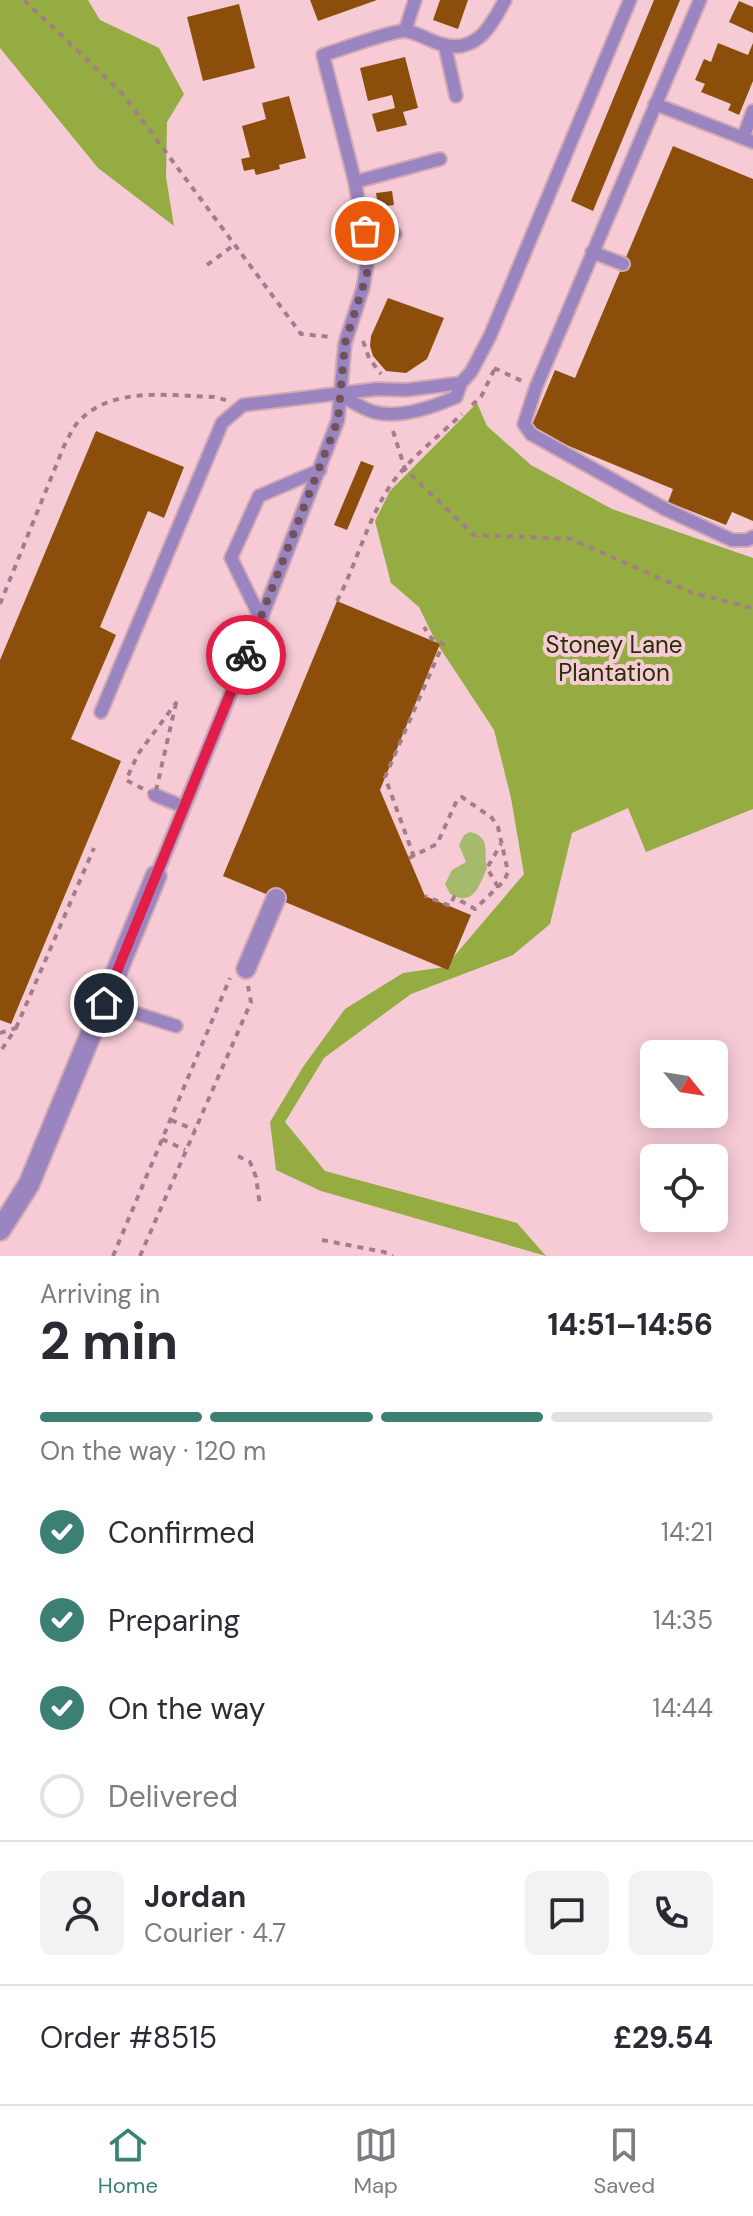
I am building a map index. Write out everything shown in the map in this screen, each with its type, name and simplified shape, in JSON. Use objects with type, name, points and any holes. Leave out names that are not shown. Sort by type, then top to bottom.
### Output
[{"type":"street","points":[[0,1230],[29,1184],[156,876]]},
{"type":"street","points":[[246,969],[276,898]]},
{"type":"lane","points":[[405,31],[415,0]]},
{"type":"lane","points":[[156,876],[338,420],[345,343],[367,274],[366,235],[323,55],[405,31],[445,46],[461,47],[478,40],[491,26],[505,0]]},
{"type":"lane","points":[[339,394],[373,412],[389,413],[432,407],[456,397],[461,383],[477,360],[519,267],[630,0]]},
{"type":"lane","points":[[700,0],[592,252],[524,417],[524,424],[531,434],[678,515],[732,540],[753,537]]},
{"type":"lane","points":[[445,46],[456,96]]},
{"type":"lane","points":[[655,104],[748,140],[753,111]]},
{"type":"lane","points":[[355,182],[440,159]]},
{"type":"lane","points":[[366,235],[395,234]]},
{"type":"lane","points":[[592,252],[623,264]]},
{"type":"lane","points":[[101,712],[222,423],[243,405],[461,383]]},
{"type":"lane","points":[[261,619],[231,558],[259,496],[320,470]]},
{"type":"lane","points":[[155,795],[184,807]]},
{"type":"lane","points":[[104,1003],[176,1026]]},
{"type":"path","points":[[24,0],[122,93],[301,334],[330,337],[345,343]]},
{"type":"path","points":[[207,265],[234,245]]},
{"type":"path","points":[[363,341],[375,368],[390,378]]},
{"type":"path","points":[[477,360],[536,387]]},
{"type":"path","points":[[337,601],[385,493],[405,469],[481,397],[495,368]]},
{"type":"path","points":[[0,604],[64,446],[78,422],[94,408],[114,399],[142,395],[214,397],[243,405]]},
{"type":"path","points":[[390,421],[405,469],[474,535],[571,539],[693,593],[753,608]]},
{"type":"path","points":[[424,627],[432,639],[443,644],[385,777],[411,858],[437,844],[457,800],[462,797],[492,818],[498,827],[508,872],[498,887],[475,909],[454,897],[450,906],[425,896]]},
{"type":"path","points":[[176,703],[155,795],[126,780],[138,754],[176,703]]},
{"type":"path","points":[[498,887],[487,868],[501,844]]},
{"type":"path","points":[[0,1052],[16,1028],[94,848]]},
{"type":"path","points":[[113,1256],[231,976],[246,969],[251,1002],[140,1256]]},
{"type":"path","points":[[0,1033],[16,1028]]},
{"type":"path","points":[[170,1119],[195,1130]]},
{"type":"path","points":[[162,1139],[186,1150]]},
{"type":"path","points":[[238,1156],[250,1162],[256,1177],[260,1206]]},
{"type":"path","points":[[322,1240],[393,1256]]},
{"type":"green space","points":[[0,0],[88,0],[100,20],[159,48],[184,94],[167,122],[166,177],[174,226],[98,168],[0,48]]},
{"type":"green space","name":"Stoney Lane Plantation","points":[[477,403],[487,426],[531,465],[612,509],[753,558],[753,809],[646,852],[628,808],[572,833],[550,924],[513,955],[411,994],[324,1058],[285,1122],[325,1171],[517,1223],[546,1256],[321,1191],[276,1170],[270,1122],[303,1067],[345,1009],[403,973],[445,967],[524,874],[511,798],[494,730],[436,642],[419,607],[391,583],[375,521],[390,491]]},
{"type":"green space","points":[[470,832],[477,834],[484,842],[487,868],[474,893],[464,898],[450,894],[445,884],[452,870],[466,862],[459,845],[464,835]]},
{"type":"building","points":[[310,0],[377,0],[318,21]]},
{"type":"building","points":[[440,0],[468,0],[458,29],[433,20]]},
{"type":"building","points":[[654,0],[680,0],[593,211],[571,201]]},
{"type":"building","points":[[739,1],[753,7],[753,33],[729,22]]},
{"type":"building","points":[[239,4],[255,68],[203,81],[187,17]]},
{"type":"building","points":[[718,43],[748,55],[753,43],[753,81],[739,115],[728,110],[731,104],[701,92],[705,84],[695,80],[704,59],[711,62]]},
{"type":"building","points":[[405,57],[418,108],[403,112],[407,125],[377,132],[372,114],[395,108],[392,95],[368,101],[360,68]]},
{"type":"building","points":[[289,96],[306,158],[256,175],[254,169],[244,171],[241,159],[250,157],[242,126],[266,119],[262,103]]},
{"type":"building","points":[[673,146],[753,179],[753,521],[732,512],[726,525],[668,502],[673,489],[530,430],[555,370],[575,378]]},
{"type":"building","points":[[392,191],[394,205],[378,207],[376,193]]},
{"type":"building","points":[[388,298],[444,318],[427,359],[406,373],[386,371],[373,356],[370,346],[371,336]]},
{"type":"building","points":[[96,431],[184,467],[164,518],[148,511],[100,627],[116,635],[71,739],[121,761],[11,1024],[0,1020],[0,660]]},
{"type":"building","points":[[361,461],[374,466],[347,530],[334,525]]},
{"type":"building","points":[[337,601],[440,644],[380,790],[425,896],[471,915],[448,970],[223,876]]},
{"type":"way so far","points":[[246,655],[338,420],[345,343],[367,274],[365,231]]},
{"type":"route","points":[[104,1003],[246,655]]}]
